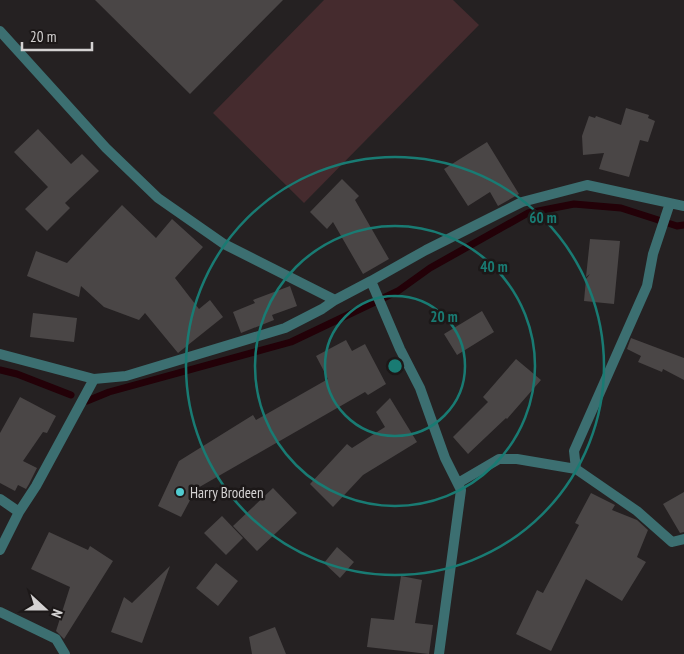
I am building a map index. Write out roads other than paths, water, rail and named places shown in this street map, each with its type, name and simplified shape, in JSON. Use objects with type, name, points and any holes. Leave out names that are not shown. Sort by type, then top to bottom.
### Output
[{"type":"street","points":[[0,31],[106,148],[158,198],[224,244],[335,300]]},
{"type":"street","points":[[0,354],[94,379],[126,376],[284,328],[322,309],[426,250],[522,202],[587,186],[670,205],[684,206]]},
{"type":"street","points":[[576,469],[574,451],[647,286],[654,254],[670,205]]},
{"type":"street","points":[[371,281],[400,349],[420,388],[445,458],[461,490],[439,654]]},
{"type":"street","points":[[0,550],[19,512],[36,486],[94,379]]},
{"type":"street","points":[[458,483],[499,460],[516,459],[576,469],[637,511],[672,542],[684,540]]},
{"type":"street","points":[[0,499],[19,512]]},
{"type":"street","points":[[0,612],[56,639],[65,654]]},
{"type":"waterway","points":[[87,401],[109,392],[291,342],[398,291],[430,268],[528,213],[574,204],[621,208],[677,226],[684,225]]},
{"type":"waterway","points":[[0,370],[17,374],[71,395]]},
{"type":"place","name":"Harry Brodeen","points":[[180,492]]}]
